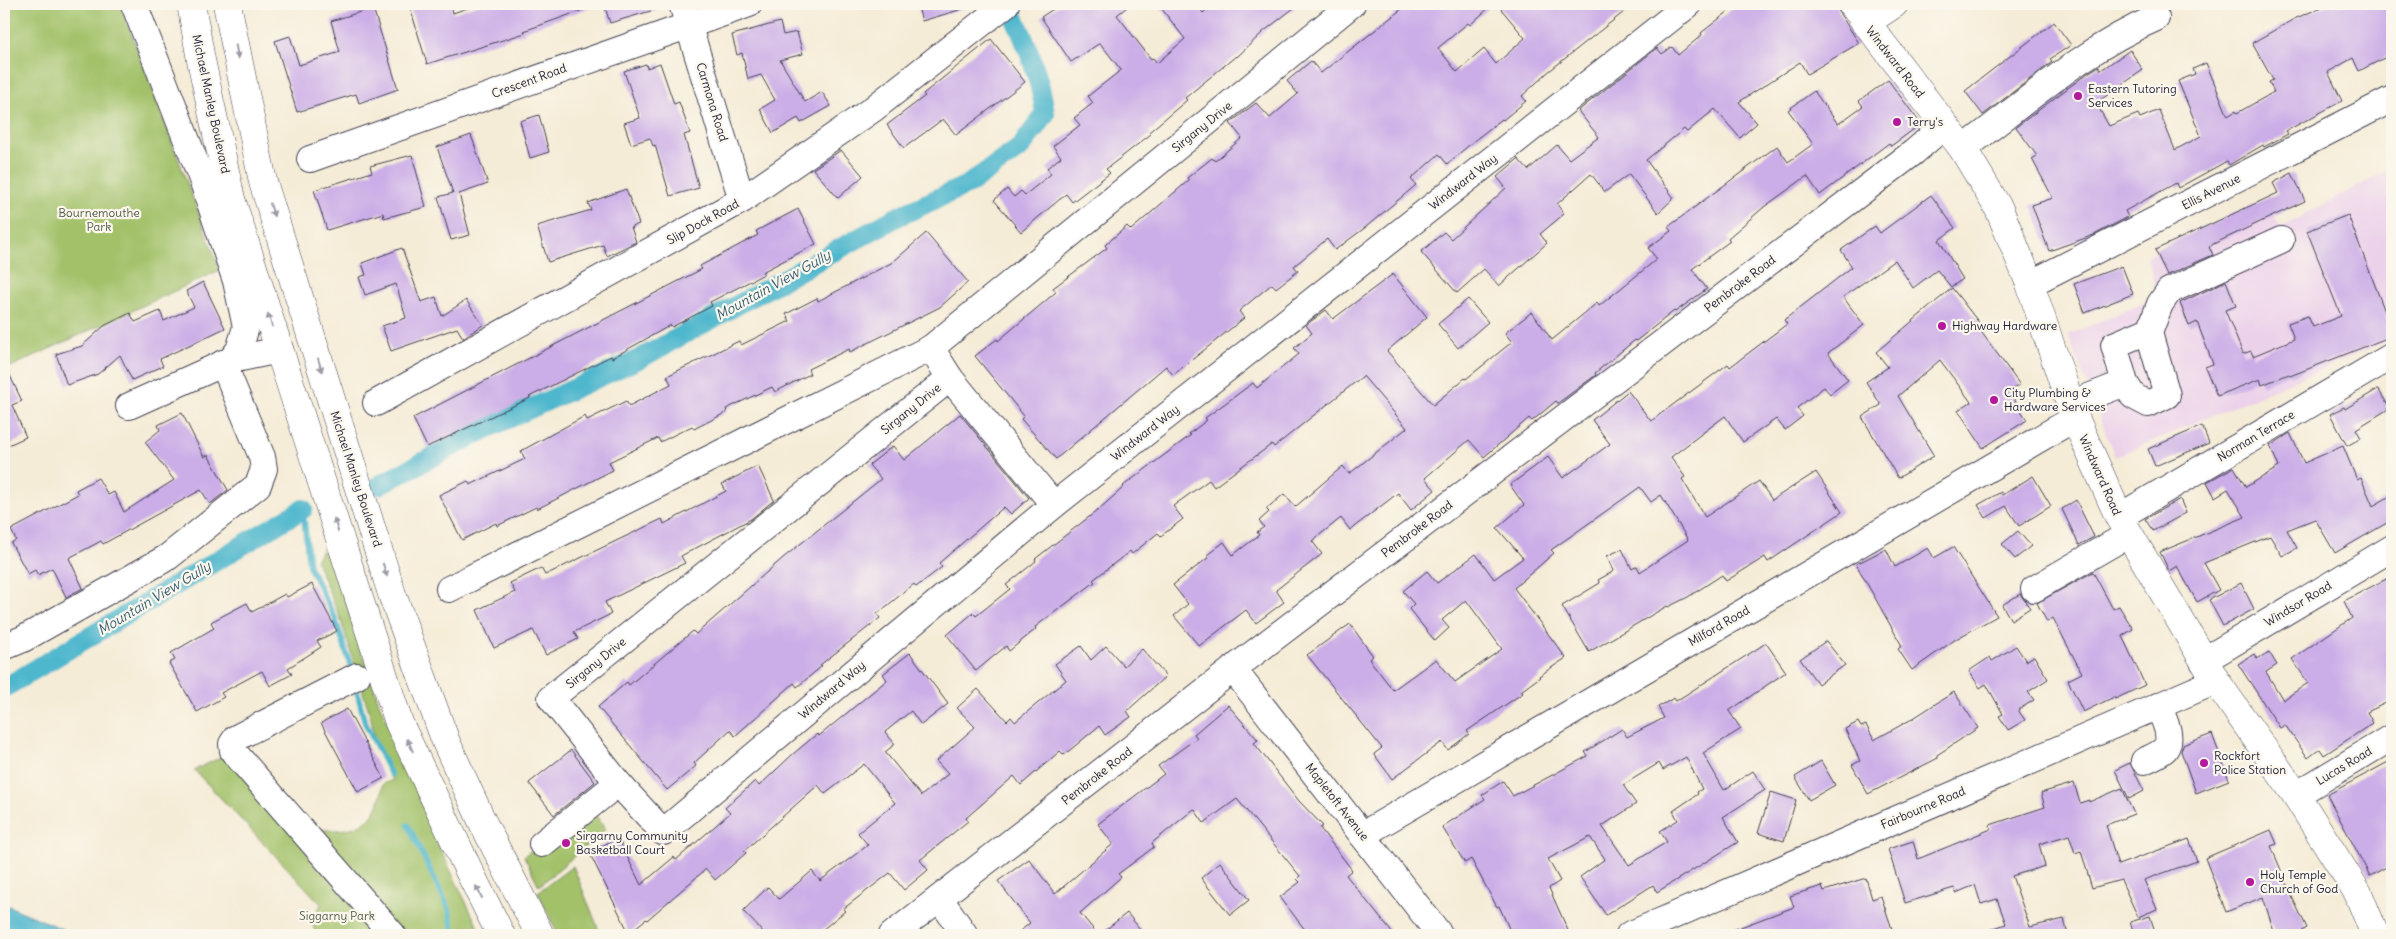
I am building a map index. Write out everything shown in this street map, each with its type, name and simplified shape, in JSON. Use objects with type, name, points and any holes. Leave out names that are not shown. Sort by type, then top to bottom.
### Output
[{"type":"main road","name":"Michael Manley Boulevard","points":[[191,4],[231,199],[400,723],[501,935]]},
{"type":"main road","name":"Michael Manley Boulevard","points":[[227,4],[263,182],[392,594],[446,742],[482,821],[540,935]]},
{"type":"main road","points":[[1858,13],[1894,4]]},
{"type":"main road","name":"Windward Road","points":[[1858,13],[1963,149],[1999,209],[2030,284],[2072,411],[2124,525],[2210,671],[2296,795],[2358,893],[2375,935]]},
{"type":"street","points":[[134,4],[202,182],[236,281],[246,327],[239,350],[227,362]]},
{"type":"street","name":"Crescent Road","points":[[310,159],[685,14],[749,4]]},
{"type":"street","name":"Sirgany Drive","points":[[618,783],[551,698],[950,378],[931,348],[1352,4]]},
{"type":"street","name":"Windward Way","points":[[618,783],[662,832],[1054,505],[1689,4]]},
{"type":"street","name":"Slip Dock Road","points":[[376,403],[742,200],[873,109],[1002,7]]},
{"type":"street","name":"Carmona Road","points":[[685,14],[742,200]]},
{"type":"street","points":[[1963,149],[2079,61],[2129,29],[2156,18]]},
{"type":"street","name":"Ellis Avenue","points":[[2030,284],[2392,99]]},
{"type":"street","name":"Pembroke Road","points":[[892,935],[1233,669],[1914,152],[1944,125]]},
{"type":"street","points":[[2149,333],[2144,332],[2114,345],[2125,383],[2133,396],[2148,404],[2167,395],[2168,392],[2149,333],[2160,304],[2169,292],[2281,240]]},
{"type":"street","points":[[449,589],[931,348]]},
{"type":"street","points":[[129,406],[227,362],[280,350]]},
{"type":"street","name":"Norman Terrace","points":[[2034,590],[2124,525],[2392,356]]},
{"type":"street","points":[[4,647],[23,639],[168,557],[258,485],[264,469],[262,457],[227,362]]},
{"type":"street","points":[[950,378],[1054,505]]},
{"type":"street","name":"Milford Road","points":[[1362,835],[2072,411],[2125,383]]},
{"type":"street","name":"Windsor Road","points":[[2210,671],[2392,548]]},
{"type":"street","name":"Mapletoft Avenue","points":[[1233,669],[1440,935]]},
{"type":"street","name":"Fairbourne Road","points":[[1629,935],[2158,706],[2210,671]]},
{"type":"street","points":[[357,676],[236,738],[232,744],[234,751],[393,935]]},
{"type":"street","points":[[2144,762],[2164,750],[2167,744],[2166,726],[2158,706]]},
{"type":"street","name":"Lucas Road","points":[[2296,795],[2392,737]]},
{"type":"street","points":[[542,844],[618,783]]},
{"type":"street","points":[[940,899],[965,935]]},
{"type":"shaded area","points":[[2392,168],[2392,339],[2115,457],[2068,335],[2158,297],[2147,257],[2269,202],[2280,228]]},
{"type":"green space","name":"Bournemouthe Park","points":[[4,4],[120,4],[220,270],[4,370]]},
{"type":"green space","points":[[326,542],[379,703],[444,857],[482,935],[400,935],[305,828],[334,830],[357,826],[374,812],[380,800],[383,784],[393,780],[376,746],[371,718],[341,620],[316,561]]},
{"type":"green space","name":"Siggarny Park","points":[[226,755],[378,935],[316,935],[312,923],[321,904],[194,770]]},
{"type":"green space","name":"Sirgarny Community Basketball Court","points":[[589,806],[606,829],[539,886],[524,856]]},
{"type":"green space","points":[[573,866],[601,935],[558,935],[538,892]]},
{"type":"water","points":[[4,904],[76,935],[4,935]]},
{"type":"building","points":[[409,4],[451,4],[453,13],[479,4],[593,4],[594,6],[524,31],[525,33],[427,64]]},
{"type":"building","points":[[604,4],[660,4],[661,8],[610,23]]},
{"type":"building","points":[[917,4],[965,4],[966,8],[922,21]]},
{"type":"building","points":[[1061,4],[1131,4],[1117,15],[1151,59],[1153,58],[1157,63],[1185,39],[1158,4],[1196,4],[1203,13],[1213,4],[1299,4],[1185,98],[1187,100],[1149,132],[1151,134],[1106,169],[1110,173],[1072,202],[1066,194],[1021,232],[994,200],[1007,189],[1014,197],[1021,191],[1025,195],[1051,174],[1047,168],[1061,157],[1053,146],[1080,125],[1074,118],[1093,103],[1088,96],[1121,70],[1100,43],[1071,62],[1041,17]]},
{"type":"building","points":[[1408,4],[1493,4],[1470,25],[1468,23],[1438,48],[1457,72],[1484,49],[1496,64],[1525,38],[1497,4],[1634,4],[1548,72],[1522,96],[1526,101],[1503,120],[1475,140],[1447,164],[1439,154],[1411,179],[1416,185],[1366,227],[1335,250],[1327,239],[1294,266],[1298,271],[1276,288],[1272,284],[1239,311],[1244,318],[1173,375],[1166,366],[1056,459],[1021,419],[1024,416],[975,356],[997,339],[998,341],[1056,292],[1053,288],[1107,248],[1105,245],[1127,226],[1131,230],[1189,180],[1187,178],[1212,158],[1215,161],[1242,138],[1230,123],[1256,103],[1270,118],[1298,94],[1287,81],[1311,61],[1321,73]]},
{"type":"building","points":[[1738,4],[1836,4],[1840,14],[1859,43],[1807,74],[1800,62],[1739,102],[1757,123],[1740,138],[1715,109],[1687,132],[1684,129],[1646,160],[1674,198],[1658,213],[1629,174],[1605,192],[1591,174],[1557,204],[1564,214],[1540,234],[1547,243],[1499,286],[1484,269],[1457,293],[1421,252],[1444,232],[1451,239],[1506,188],[1497,177],[1518,159],[1528,170],[1557,145],[1569,159],[1599,137],[1578,111],[1657,48],[1662,54],[1672,47],[1678,55],[1702,35],[1701,33]]},
{"type":"building","points":[[2329,4],[2392,4],[2392,54],[2359,71],[2353,58],[2328,72],[2342,101],[2286,131],[2288,134],[2264,147],[2263,145],[2229,165],[2227,161],[2178,188],[2176,183],[2125,211],[2128,217],[2094,235],[2049,251],[2032,205],[2053,198],[2032,159],[2037,156],[2016,127],[2088,73],[2099,66],[2101,70],[2130,50],[2143,70],[2096,103],[2109,126],[2138,114],[2140,118],[2159,110],[2175,150],[2201,136],[2178,81],[2195,74],[2193,69],[2206,63],[2228,116],[2236,111],[2237,113],[2274,92],[2269,82],[2273,80],[2252,43],[2294,19]]},
{"type":"building","points":[[373,8],[398,89],[359,103],[356,94],[297,112],[275,41],[290,36],[299,65],[340,52],[331,21]]},
{"type":"building","points":[[780,22],[783,35],[797,32],[803,54],[780,60],[805,102],[822,92],[831,106],[801,123],[798,118],[773,133],[760,109],[775,100],[761,75],[748,79],[742,53],[737,55],[732,35]]},
{"type":"building","points":[[2054,22],[2071,45],[2050,59],[2052,62],[1983,115],[1965,91]]},
{"type":"building","points":[[991,39],[1025,82],[956,135],[943,119],[904,148],[887,125],[925,96],[923,94]]},
{"type":"building","points":[[660,63],[674,104],[679,102],[690,133],[684,135],[699,188],[670,196],[655,145],[653,146],[650,138],[631,144],[624,123],[640,118],[624,71],[646,64],[647,68]]},
{"type":"building","points":[[1888,80],[1921,124],[1891,146],[1889,143],[1820,195],[1807,176],[1764,207],[1728,238],[1730,241],[1692,269],[1707,289],[1635,340],[1595,373],[1596,375],[1558,403],[1556,401],[1532,421],[1529,418],[1484,457],[1469,440],[1425,478],[1435,490],[1411,510],[1398,493],[1350,530],[1341,518],[1312,541],[1322,554],[1276,590],[1284,602],[1256,623],[1246,610],[1199,646],[1174,616],[1188,604],[1173,585],[1209,557],[1207,555],[1224,542],[1233,555],[1259,535],[1257,532],[1264,527],[1259,521],[1269,512],[1266,509],[1284,494],[1295,507],[1343,466],[1349,474],[1407,428],[1363,376],[1274,447],[1272,444],[1214,487],[1209,480],[1173,506],[1183,519],[1161,536],[1158,533],[1132,554],[1130,551],[1093,580],[1095,582],[1035,627],[1036,629],[1009,651],[1006,646],[976,671],[947,635],[973,613],[976,616],[1010,589],[1006,585],[1036,561],[1035,559],[1098,510],[1123,486],[1191,435],[1189,434],[1207,420],[1205,418],[1253,383],[1257,388],[1299,354],[1294,348],[1312,333],[1306,325],[1326,310],[1333,319],[1393,274],[1427,317],[1387,351],[1433,405],[1512,342],[1505,333],[1532,312],[1552,340],[1597,303],[1599,306],[1657,259],[1648,248],[1671,231],[1668,227],[1777,146],[1788,162],[1813,144],[1788,110],[1814,91],[1838,124],[1863,106],[1859,101]]},
{"type":"building","points":[[539,115],[549,152],[530,158],[520,121]]},
{"type":"building","points":[[471,135],[488,184],[459,194],[470,235],[451,240],[438,197],[453,193],[437,147]]},
{"type":"building","points":[[841,150],[863,176],[838,198],[813,169]]},
{"type":"building","points":[[412,155],[426,207],[384,218],[383,213],[327,230],[314,190],[372,172],[370,166]]},
{"type":"building","points":[[2292,173],[2305,201],[2209,246],[2213,255],[2167,275],[2155,250],[2278,193],[2273,183]]},
{"type":"building","points":[[626,189],[639,224],[631,227],[636,242],[607,256],[603,245],[548,262],[537,226],[591,210],[588,203]]},
{"type":"building","points":[[1931,195],[1955,228],[1939,240],[1963,279],[1951,287],[1937,270],[1913,288],[1895,260],[1843,297],[1864,325],[1828,353],[1848,380],[1830,394],[1824,387],[1797,408],[1803,416],[1785,430],[1776,419],[1743,442],[1725,416],[1671,457],[1685,477],[1682,479],[1705,517],[1759,481],[1772,500],[1816,472],[1842,512],[1768,562],[1765,557],[1726,581],[1722,575],[1688,597],[1667,606],[1589,652],[1562,606],[1600,583],[1598,580],[1614,571],[1607,556],[1622,549],[1632,569],[1637,566],[1640,572],[1688,540],[1661,495],[1651,502],[1640,487],[1551,550],[1554,553],[1514,588],[1566,658],[1539,676],[1521,691],[1523,693],[1467,731],[1469,734],[1448,750],[1442,742],[1392,779],[1374,754],[1382,748],[1307,655],[1350,624],[1373,656],[1369,659],[1393,690],[1436,659],[1455,682],[1502,649],[1466,600],[1442,620],[1449,628],[1435,641],[1409,609],[1414,604],[1403,591],[1427,571],[1437,583],[1476,554],[1494,579],[1523,558],[1497,528],[1524,505],[1510,485],[1548,457],[1563,478],[1610,444],[1592,420],[1628,391],[1651,421],[1728,364],[1730,367],[1787,324],[1784,320],[1852,267],[1841,250],[1875,226],[1880,233]]},
{"type":"building","points":[[798,209],[816,244],[762,272],[764,274],[710,302],[712,306],[672,327],[671,325],[612,358],[611,356],[530,398],[427,447],[413,418],[702,269],[700,266],[758,235],[756,231]]},
{"type":"building","points":[[2348,215],[2392,330],[2392,336],[2290,376],[2289,374],[2262,385],[2260,379],[2217,396],[2205,367],[2213,364],[2197,322],[2189,326],[2180,303],[2226,281],[2236,306],[2225,310],[2243,354],[2251,351],[2253,356],[2294,339],[2288,323],[2308,316],[2313,327],[2341,316],[2307,231]]},
{"type":"building","points":[[926,233],[968,282],[940,307],[850,352],[849,349],[808,369],[810,374],[775,392],[772,387],[726,409],[727,412],[694,429],[692,426],[660,442],[658,438],[609,462],[613,470],[537,509],[536,507],[497,526],[496,523],[462,540],[439,495],[468,481],[470,485],[525,459],[521,451],[585,416],[587,420],[626,401],[629,406],[671,384],[667,376],[739,341],[741,345],[790,321],[786,314],[817,298],[818,301],[893,262]]},
{"type":"building","points":[[402,248],[421,302],[436,297],[442,316],[466,300],[483,325],[463,338],[457,328],[391,351],[382,326],[406,318],[396,284],[365,295],[359,277],[366,275],[362,263]]},
{"type":"building","points":[[2122,266],[2133,294],[2085,313],[2074,284]]},
{"type":"building","points":[[203,282],[225,328],[160,359],[163,366],[132,380],[120,355],[98,374],[67,385],[56,354],[82,346],[104,326],[130,313],[135,322],[160,311],[164,321],[194,307],[186,291]]},
{"type":"building","points":[[1952,288],[1980,324],[1977,326],[2020,385],[2009,391],[2027,420],[1983,448],[1958,410],[1971,402],[1940,360],[1898,396],[1934,456],[1898,478],[1862,417],[1881,405],[1866,382],[1888,367],[1876,352]]},
{"type":"building","points":[[1468,299],[1488,322],[1458,348],[1438,324]]},
{"type":"building","points":[[4,363],[22,401],[12,405],[26,437],[4,447]]},
{"type":"building","points":[[2378,389],[2390,408],[2356,429],[2361,438],[2347,446],[2330,414],[2344,407],[2345,409]]},
{"type":"building","points":[[182,413],[204,457],[208,455],[228,490],[210,504],[201,490],[103,544],[101,541],[69,558],[83,588],[66,597],[52,568],[38,575],[35,570],[28,574],[11,543],[16,540],[11,530],[78,494],[76,490],[98,478],[108,495],[114,492],[124,512],[174,480],[145,442],[160,430],[158,425]]},
{"type":"building","points":[[960,414],[1029,498],[1011,514],[1004,507],[939,563],[942,567],[916,587],[914,584],[877,614],[880,618],[820,665],[822,666],[797,687],[794,683],[735,736],[730,730],[694,763],[696,766],[667,790],[598,707],[627,682],[629,685],[693,631],[696,634],[783,558],[881,479],[869,465],[893,446],[904,460]]},
{"type":"building","points":[[2202,426],[2209,443],[2155,466],[2148,449]]},
{"type":"building","points":[[2290,433],[2304,463],[2343,446],[2357,480],[2361,478],[2373,506],[2392,495],[2392,520],[2335,553],[2315,519],[2287,530],[2297,548],[2282,556],[2270,536],[2204,563],[2219,590],[2197,602],[2177,566],[2169,571],[2160,552],[2245,517],[2228,489],[2215,497],[2207,482],[2234,467],[2246,487],[2279,467],[2270,446]]},
{"type":"building","points":[[758,466],[774,500],[751,519],[681,556],[685,563],[605,602],[611,614],[574,632],[578,639],[546,655],[533,630],[494,648],[477,610],[515,592],[510,583],[541,568],[545,575],[662,519],[664,524],[726,491],[722,484]]},
{"type":"building","points":[[2033,476],[2051,506],[2019,526],[2006,506],[1986,518],[1978,505],[2001,492],[2002,495]]},
{"type":"building","points":[[2180,499],[2186,513],[2153,531],[2145,519]]},
{"type":"building","points":[[2076,500],[2094,537],[2079,545],[2062,509]]},
{"type":"building","points":[[2018,531],[2031,546],[2015,559],[2002,544]]},
{"type":"building","points":[[1953,547],[1997,616],[1956,639],[1912,670],[1898,649],[1902,646],[1856,564],[1886,549],[1895,567],[1928,548],[1934,558]]},
{"type":"building","points":[[2093,572],[2113,609],[2119,606],[2133,629],[2122,636],[2145,685],[2083,712],[2068,680],[2082,673],[2053,618],[2047,622],[2037,603]]},
{"type":"building","points":[[2392,576],[2392,700],[2367,712],[2373,723],[2324,755],[2320,749],[2308,758],[2285,725],[2280,728],[2238,664],[2254,654],[2257,659],[2269,652],[2277,665],[2266,672],[2283,700],[2308,683],[2292,659],[2352,618],[2344,601]]},
{"type":"building","points":[[2241,583],[2254,609],[2223,626],[2209,600]]},
{"type":"building","points":[[312,584],[337,631],[317,641],[321,647],[288,668],[292,674],[270,686],[262,671],[221,693],[224,697],[197,712],[169,663],[175,660],[171,653],[214,628],[211,622],[247,603],[252,612],[285,594],[287,597]]},
{"type":"building","points":[[2020,594],[2030,608],[2011,620],[2002,605]]},
{"type":"building","points":[[1826,641],[1845,665],[1818,684],[1800,659]]},
{"type":"building","points":[[1766,643],[1786,672],[1729,711],[1741,729],[1703,753],[1724,790],[1753,771],[1765,790],[1723,817],[1738,842],[1657,892],[1653,885],[1606,915],[1580,877],[1605,859],[1590,837],[1548,859],[1560,881],[1549,888],[1570,935],[1512,935],[1499,906],[1497,907],[1471,859],[1465,863],[1442,827],[1485,799],[1482,795],[1503,781],[1513,796],[1588,756],[1585,752],[1622,729],[1627,737],[1664,718],[1658,707],[1674,698],[1676,701]],"holes":[[[1686,757],[1702,789],[1697,792],[1698,794],[1673,811],[1678,820],[1660,831],[1667,842],[1629,865],[1602,826],[1636,804],[1623,785],[1659,763],[1663,770]]]},
{"type":"building","points":[[1081,646],[1091,660],[1106,646],[1124,666],[1142,649],[1166,676],[1127,711],[1131,717],[1105,735],[1099,726],[1064,755],[1060,751],[1021,785],[1014,776],[966,818],[968,821],[920,860],[928,870],[904,890],[890,873],[843,909],[845,911],[816,935],[766,935],[743,911],[768,887],[779,899],[812,871],[820,881],[868,845],[858,833],[895,803],[864,764],[825,794],[818,785],[744,851],[746,853],[715,880],[706,869],[647,920],[629,933],[589,852],[618,838],[641,885],[674,857],[676,860],[730,813],[725,808],[755,781],[759,786],[817,734],[819,736],[887,680],[883,674],[910,653],[948,704],[921,725],[911,711],[885,732],[895,744],[885,752],[921,796],[948,774],[936,761],[975,727],[957,708],[978,689],[1007,721],[1011,717],[1015,722],[1066,680],[1055,664]]},
{"type":"building","points":[[2016,646],[2026,661],[2034,656],[2048,679],[2028,692],[2034,700],[2018,710],[2025,720],[2008,730],[1999,716],[2003,714],[1986,684],[1980,688],[1969,671],[1990,657],[1992,661]]},
{"type":"building","points":[[1954,692],[1978,728],[1937,755],[1938,758],[1868,794],[1852,765],[1860,761],[1845,729],[1858,722],[1861,727],[1866,725],[1874,740],[1912,719]]},
{"type":"building","points":[[1228,705],[1258,740],[1254,743],[1299,801],[1323,826],[1320,828],[1352,870],[1346,875],[1394,935],[1327,935],[1321,928],[1309,935],[1280,897],[1300,882],[1297,879],[1300,876],[1237,799],[1204,823],[1194,809],[1152,843],[1154,847],[1118,874],[1121,877],[1080,913],[1098,935],[1015,935],[1030,923],[998,881],[1029,859],[1055,894],[1113,844],[1098,824],[1164,774],[1158,766],[1197,738],[1194,734]]},
{"type":"building","points":[[347,709],[384,778],[358,792],[321,723]]},
{"type":"building","name":"Rockfort Police Station","points":[[2212,734],[2229,780],[2196,793],[2181,751],[2183,745]]},
{"type":"building","points":[[571,750],[595,782],[554,815],[529,783]]},
{"type":"building","points":[[2392,760],[2392,864],[2370,876],[2327,795]]},
{"type":"building","points":[[1821,761],[1835,785],[1809,800],[1795,777]]},
{"type":"building","points":[[2130,763],[2144,791],[2129,799],[2115,770]]},
{"type":"building","points":[[2074,783],[2080,803],[2089,800],[2089,802],[2122,788],[2134,814],[2106,825],[2118,865],[2189,839],[2197,861],[2144,880],[2157,909],[2138,917],[2121,880],[2092,888],[2081,851],[2075,853],[2069,835],[2039,844],[2045,866],[2012,876],[2030,927],[2064,919],[2068,935],[1979,935],[1979,933],[2006,924],[1997,899],[1981,904],[1975,885],[1956,893],[1954,888],[1905,903],[1888,849],[1913,841],[1918,859],[1991,829],[1990,825],[2045,807],[2041,793]]},
{"type":"building","points":[[1771,792],[1796,800],[1784,841],[1758,833]]},
{"type":"building","points":[[2271,830],[2277,844],[2271,846],[2307,928],[2294,935],[2275,935],[2263,897],[2226,912],[2205,858]]},
{"type":"building","points":[[1220,862],[1249,900],[1230,915],[1201,878]]},
{"type":"building","points":[[1866,878],[1872,899],[1881,896],[1893,932],[1884,935],[1722,934],[1794,907],[1790,896],[1822,886],[1824,891]]},
{"type":"building","points":[[1127,913],[1145,935],[1099,935]]},
{"type":"building","points":[[2150,916],[2156,935],[2134,935],[2130,922]]},
{"type":"waterway","name":"Mountain View Gully","points":[[379,485],[486,429],[641,358],[897,217],[969,184],[1021,147],[1045,114],[1040,85],[1031,57],[1008,4]]},
{"type":"waterway","points":[[303,509],[309,566],[335,618],[352,670]]},
{"type":"waterway","name":"Mountain View Gully","points":[[4,688],[303,509]]},
{"type":"waterway","points":[[355,684],[365,723],[391,775]]},
{"type":"waterway","points":[[408,825],[449,909],[454,935]]},
{"type":"place","name":"Eastern Tutoring Services","points":[[2078,96]]},
{"type":"place","name":"Terry's","points":[[1897,122]]},
{"type":"place","name":"Highway Hardware","points":[[1942,326]]},
{"type":"place","name":"City Plumbing & Hardware Services","points":[[1994,400]]},
{"type":"place","name":"Rockfort Police Station","points":[[2204,763]]},
{"type":"place","name":"Sirgarny Community Basketball Court","points":[[566,843]]},
{"type":"place","name":"Holy Temple Church of God","points":[[2250,882]]}]
